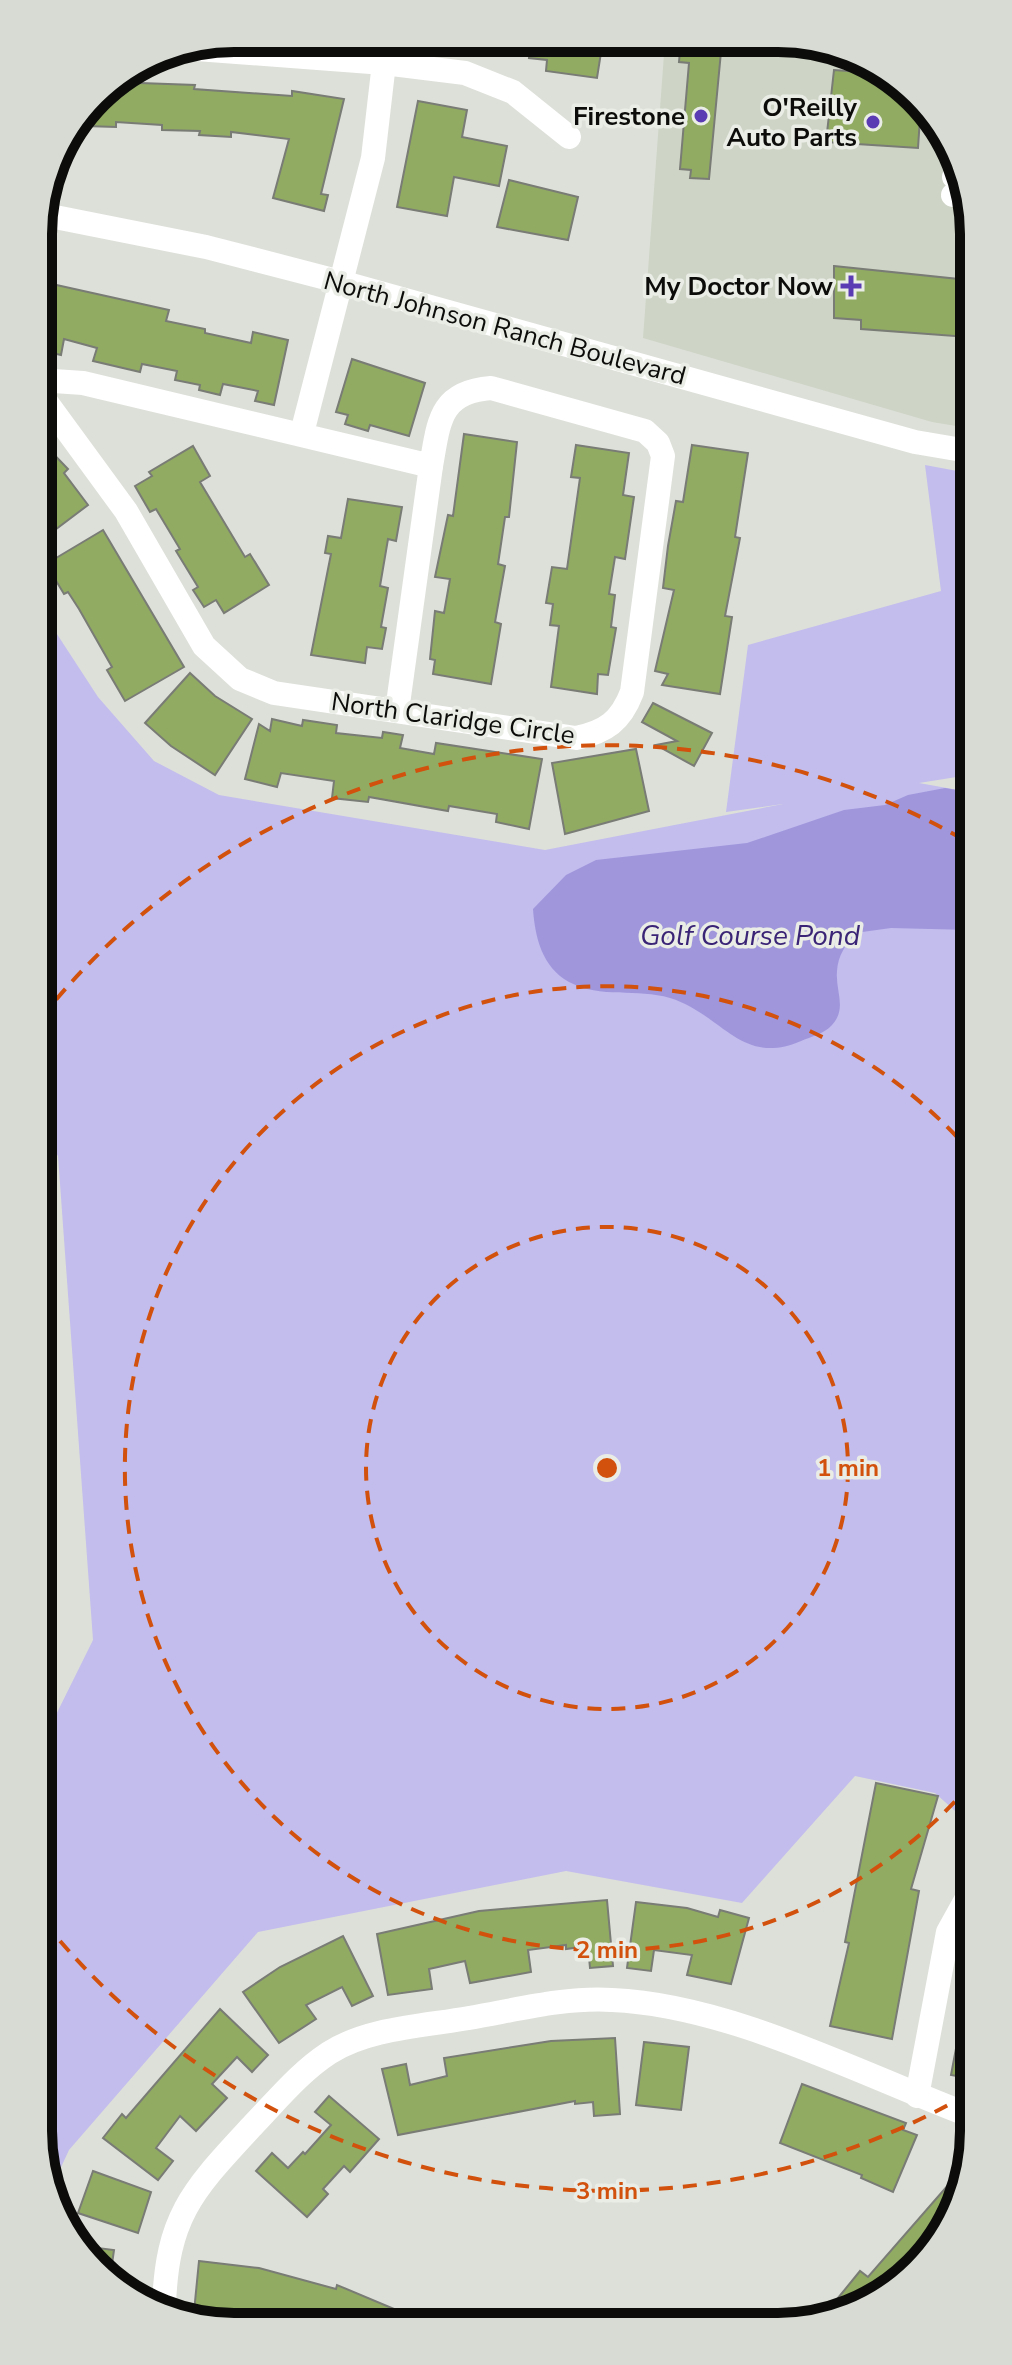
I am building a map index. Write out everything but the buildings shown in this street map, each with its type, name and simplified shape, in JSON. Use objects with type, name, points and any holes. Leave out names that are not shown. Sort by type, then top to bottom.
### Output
[{"type":"street","points":[[237,52],[384,63],[465,73],[513,92],[569,137]]},
{"type":"street","points":[[302,433],[373,158],[384,63]]},
{"type":"street","name":"North Johnson Ranch Boulevard","points":[[53,217],[206,247],[915,442],[960,450]]},
{"type":"street","points":[[52,381],[83,383],[431,466],[397,711]]},
{"type":"street","name":"North Claridge Circle","points":[[52,410],[126,511],[204,646],[221,665],[240,679],[274,693],[576,738],[613,725],[632,692],[663,456],[658,443],[645,431],[491,388],[470,390],[449,404],[439,419],[431,466]]},
{"type":"street","points":[[917,2096],[948,1932],[960,1910]]},
{"type":"street","points":[[164,2299],[165,2263],[181,2211],[193,2192],[302,2074],[331,2052],[376,2034],[566,2001],[611,1999],[665,2005],[757,2032],[960,2112]]},
{"type":"shaded area","points":[[664,52],[790,52],[814,55],[859,71],[879,83],[907,105],[922,123],[946,164],[958,210],[960,427],[932,422],[643,338]]},
{"type":"shaded area","points":[[925,465],[960,472],[960,776],[919,783],[960,790],[960,1815],[935,1793],[855,1776],[742,1903],[566,1871],[258,1932],[69,2150],[57,2175],[52,2131],[52,1723],[93,1640],[58,1156],[52,1146],[52,626],[98,697],[154,761],[219,795],[545,850],[783,804],[726,812],[748,645],[941,591]]},
{"type":"water","name":"Golf Course Pond","points":[[945,788],[960,790],[960,930],[891,928],[855,933],[843,950],[838,965],[838,1014],[829,1028],[816,1035],[780,1047],[763,1048],[732,1035],[704,1015],[670,998],[581,987],[560,976],[546,960],[533,909],[566,875],[596,860],[747,843],[844,810],[885,805],[908,795]]},
{"type":"place","name":"Firestone","points":[[701,116]]},
{"type":"place","name":"O'Reilly Auto Parts","points":[[873,122]]},
{"type":"place","name":"My Doctor Now","points":[[851,286]]}]
